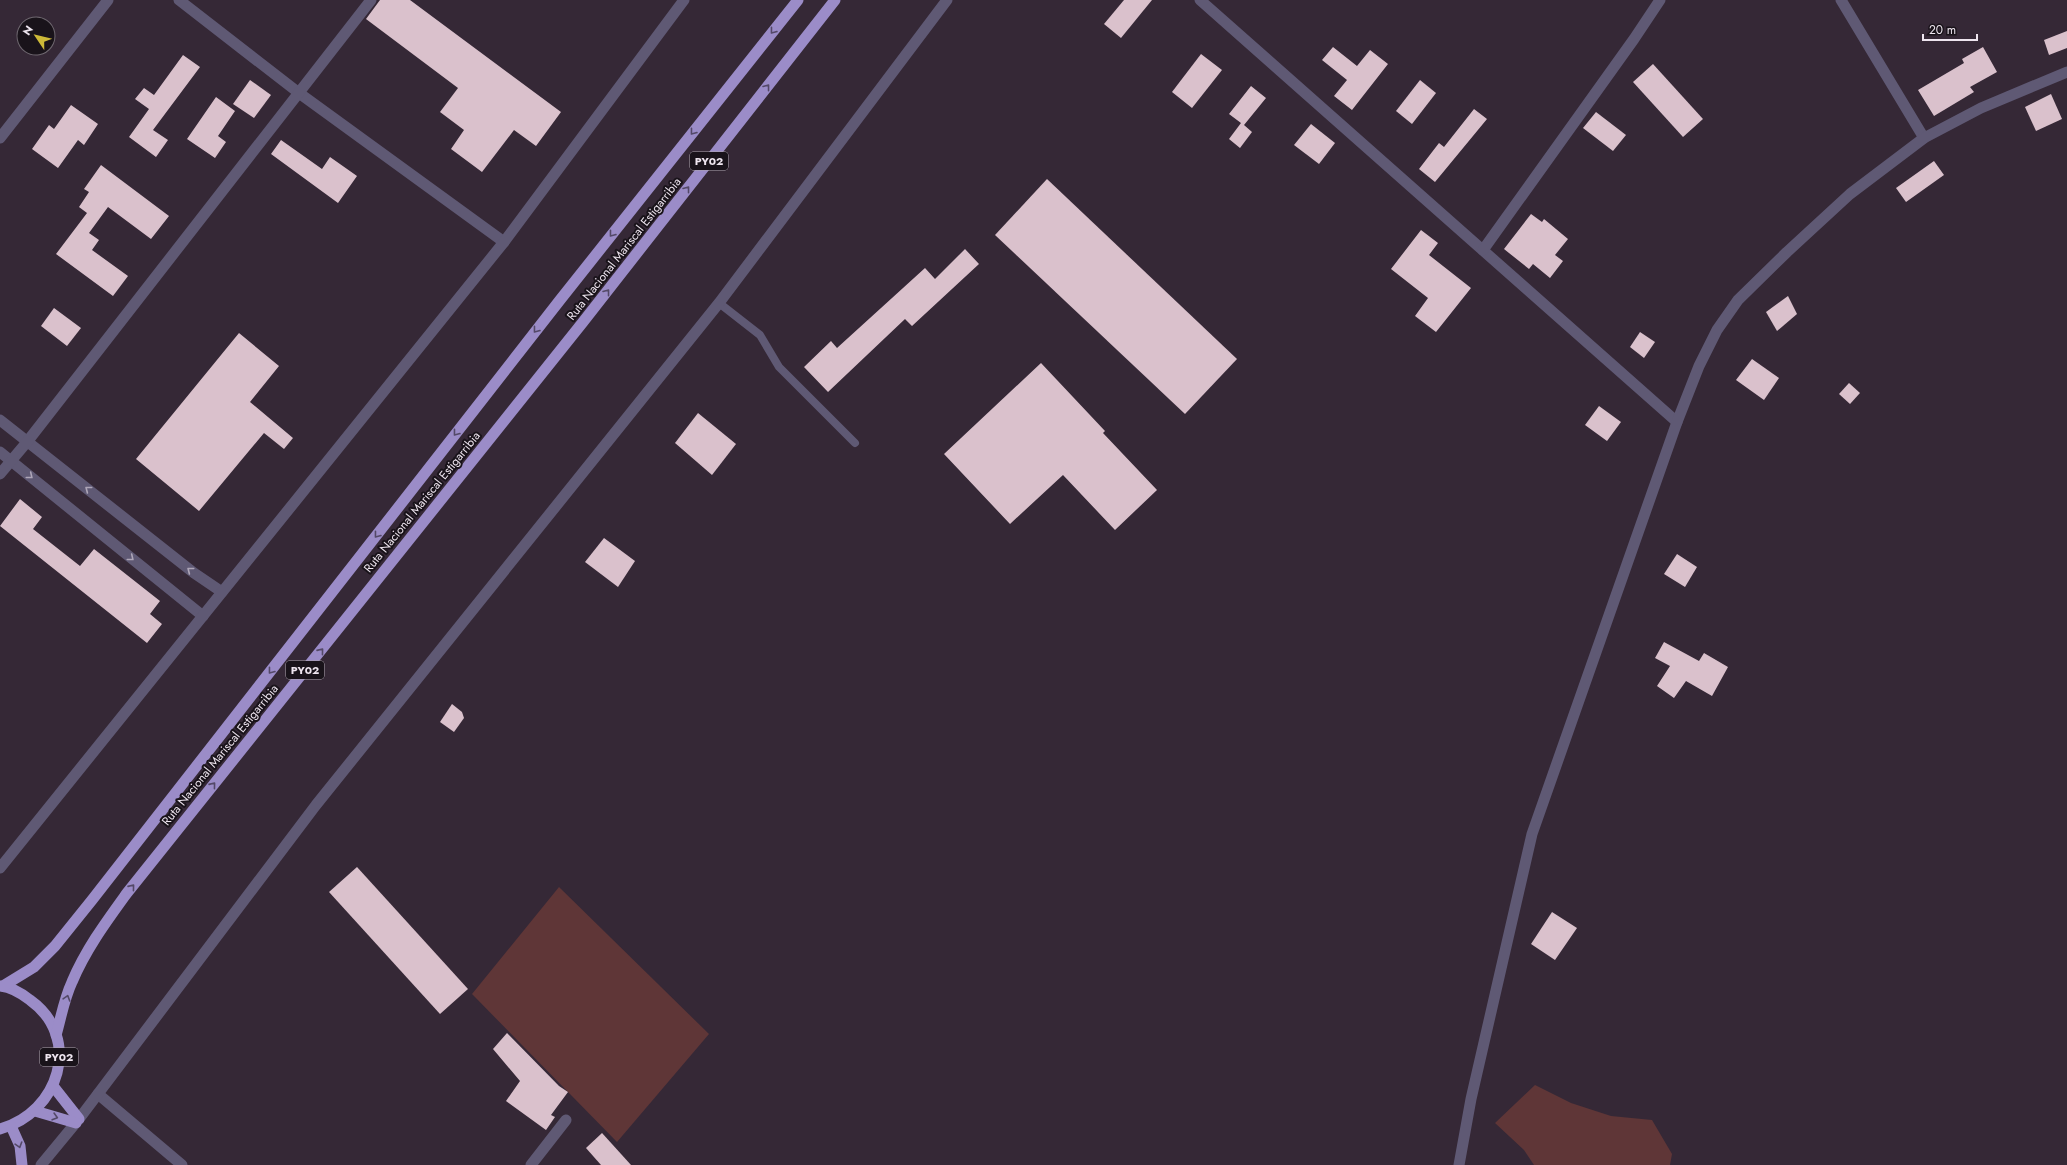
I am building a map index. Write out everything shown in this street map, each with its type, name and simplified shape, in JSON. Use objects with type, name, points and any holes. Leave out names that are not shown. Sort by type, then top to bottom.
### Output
[{"type":"highway","name":"Ruta Nacional Mariscal Estigarribia","points":[[2,986],[34,967],[55,946],[560,300],[798,0]]},
{"type":"highway","name":"Ruta Nacional Mariscal Estigarribia","points":[[56,1035],[71,984],[97,933],[122,899],[583,322],[835,0]]},
{"type":"highway","name":"PY02","points":[[2,986],[21,993],[36,1004],[48,1018],[56,1035],[59,1063],[53,1086],[44,1101],[35,1111],[5,1127]]},
{"type":"highway","points":[[53,1086],[77,1121]]},
{"type":"highway","points":[[35,1111],[77,1121]]},
{"type":"highway","points":[[5,1127],[20,1146],[22,1165]]},
{"type":"street","points":[[0,138],[108,0]]},
{"type":"street","points":[[179,0],[299,93],[504,242]]},
{"type":"street","points":[[0,474],[27,442],[371,0]]},
{"type":"street","points":[[0,868],[504,242],[684,0]]},
{"type":"street","points":[[41,1165],[98,1094],[316,805],[719,303],[947,0]]},
{"type":"street","points":[[1200,0],[1677,422]]},
{"type":"street","points":[[1483,250],[1634,39],[1660,0]]},
{"type":"street","points":[[1841,0],[1924,138]]},
{"type":"street","points":[[1459,1165],[1470,1099],[1532,834],[1677,422],[1699,366],[1717,330],[1738,300],[1787,252],[1850,194],[1924,138],[1981,108],[2067,72]]},
{"type":"street","points":[[0,420],[194,573],[222,592]]},
{"type":"street","points":[[0,452],[203,616]]},
{"type":"street","points":[[98,1094],[182,1165]]},
{"type":"street","points":[[531,1165],[566,1120]]},
{"type":"lane","points":[[719,303],[760,335],[779,367],[855,443]]},
{"type":"shaded area","points":[[559,887],[709,1034],[617,1142],[472,994]]},
{"type":"shaded area","points":[[1535,1085],[1571,1103],[1611,1116],[1652,1120],[1672,1154],[1670,1165],[1534,1165],[1524,1150],[1495,1123]]},
{"type":"building","points":[[380,0],[410,0],[561,112],[536,146],[514,130],[482,172],[451,149],[464,130],[440,112],[458,88],[366,19]]},
{"type":"building","points":[[1124,0],[1152,0],[1121,38],[1104,24]]},
{"type":"building","points":[[2067,31],[2067,48],[2049,55],[2044,40]]},
{"type":"building","points":[[1333,47],[1357,66],[1370,50],[1388,64],[1352,110],[1334,96],[1347,80],[1322,60]]},
{"type":"building","points":[[1983,47],[1997,72],[1970,87],[1974,92],[1934,116],[1918,90],[1964,63],[1962,59]]},
{"type":"building","points":[[1201,54],[1222,70],[1192,108],[1172,92]]},
{"type":"building","points":[[183,55],[200,67],[153,130],[168,140],[156,157],[129,137],[149,109],[135,99],[144,88],[154,95]]},
{"type":"building","points":[[1653,64],[1703,119],[1683,137],[1633,82]]},
{"type":"building","points":[[250,80],[271,95],[254,118],[233,104]]},
{"type":"building","points":[[1420,80],[1436,93],[1412,124],[1396,111]]},
{"type":"building","points":[[1251,86],[1266,98],[1244,125],[1252,132],[1240,148],[1229,139],[1241,123],[1229,114]]},
{"type":"building","points":[[2051,94],[2062,119],[2036,131],[2025,107]]},
{"type":"building","points":[[216,97],[235,111],[218,136],[226,142],[215,158],[187,139]]},
{"type":"building","points":[[71,105],[98,124],[84,145],[78,140],[58,168],[32,149],[49,125],[54,129]]},
{"type":"building","points":[[1474,109],[1487,119],[1435,182],[1419,169],[1439,143],[1444,147]]},
{"type":"building","points":[[1596,112],[1626,135],[1613,151],[1583,128]]},
{"type":"building","points":[[1311,124],[1335,143],[1319,164],[1294,145]]},
{"type":"building","points":[[281,140],[322,169],[330,157],[357,176],[338,203],[271,154]]},
{"type":"building","points":[[1934,161],[1944,175],[1906,202],[1896,188]]},
{"type":"building","points":[[101,165],[169,216],[151,239],[108,207],[89,233],[99,240],[92,250],[128,276],[113,296],[56,254],[87,213],[79,207],[89,192],[84,189]]},
{"type":"building","points":[[1047,179],[1237,359],[1185,414],[995,235]]},
{"type":"building","points":[[1531,214],[1542,222],[1544,219],[1568,239],[1555,255],[1563,261],[1550,278],[1533,264],[1529,269],[1504,249]]},
{"type":"building","points":[[1421,230],[1438,243],[1429,255],[1471,288],[1436,332],[1415,316],[1428,298],[1391,269]]},
{"type":"building","points":[[965,249],[979,264],[912,326],[905,319],[828,392],[804,367],[831,341],[837,348],[925,268],[935,279]]},
{"type":"building","points":[[1788,296],[1797,314],[1777,331],[1766,312]]},
{"type":"building","points":[[54,308],[81,328],[67,346],[41,326]]},
{"type":"building","points":[[1640,332],[1655,342],[1644,358],[1630,347]]},
{"type":"building","points":[[239,333],[279,366],[250,402],[293,438],[284,449],[264,433],[199,511],[136,459]]},
{"type":"building","points":[[1752,359],[1779,378],[1764,400],[1736,380]]},
{"type":"building","points":[[1041,363],[1105,431],[1103,433],[1157,490],[1115,530],[1063,475],[1010,524],[944,454]]},
{"type":"building","points":[[1849,383],[1860,393],[1850,404],[1839,394]]},
{"type":"building","points":[[1599,406],[1621,422],[1607,441],[1585,425]]},
{"type":"building","points":[[698,413],[736,444],[712,475],[675,443]]},
{"type":"building","points":[[20,499],[42,517],[33,529],[80,566],[94,549],[160,601],[150,614],[162,624],[147,643],[0,526]]},
{"type":"building","points":[[604,538],[635,561],[618,587],[585,562]]},
{"type":"building","points":[[1677,554],[1697,567],[1685,587],[1664,574]]},
{"type":"building","points":[[1664,642],[1699,661],[1704,653],[1728,667],[1712,696],[1686,681],[1674,698],[1657,686],[1670,666],[1655,658]]},
{"type":"building","points":[[452,704],[462,712],[464,718],[454,732],[440,722]]},
{"type":"building","points":[[357,867],[468,989],[440,1014],[329,892]]},
{"type":"building","points":[[1552,912],[1577,928],[1555,960],[1531,944]]},
{"type":"building","points":[[507,1033],[559,1086],[568,1092],[551,1115],[555,1117],[546,1130],[506,1101],[520,1081],[493,1049]]},
{"type":"building","points":[[602,1133],[631,1165],[601,1165],[586,1148]]}]
